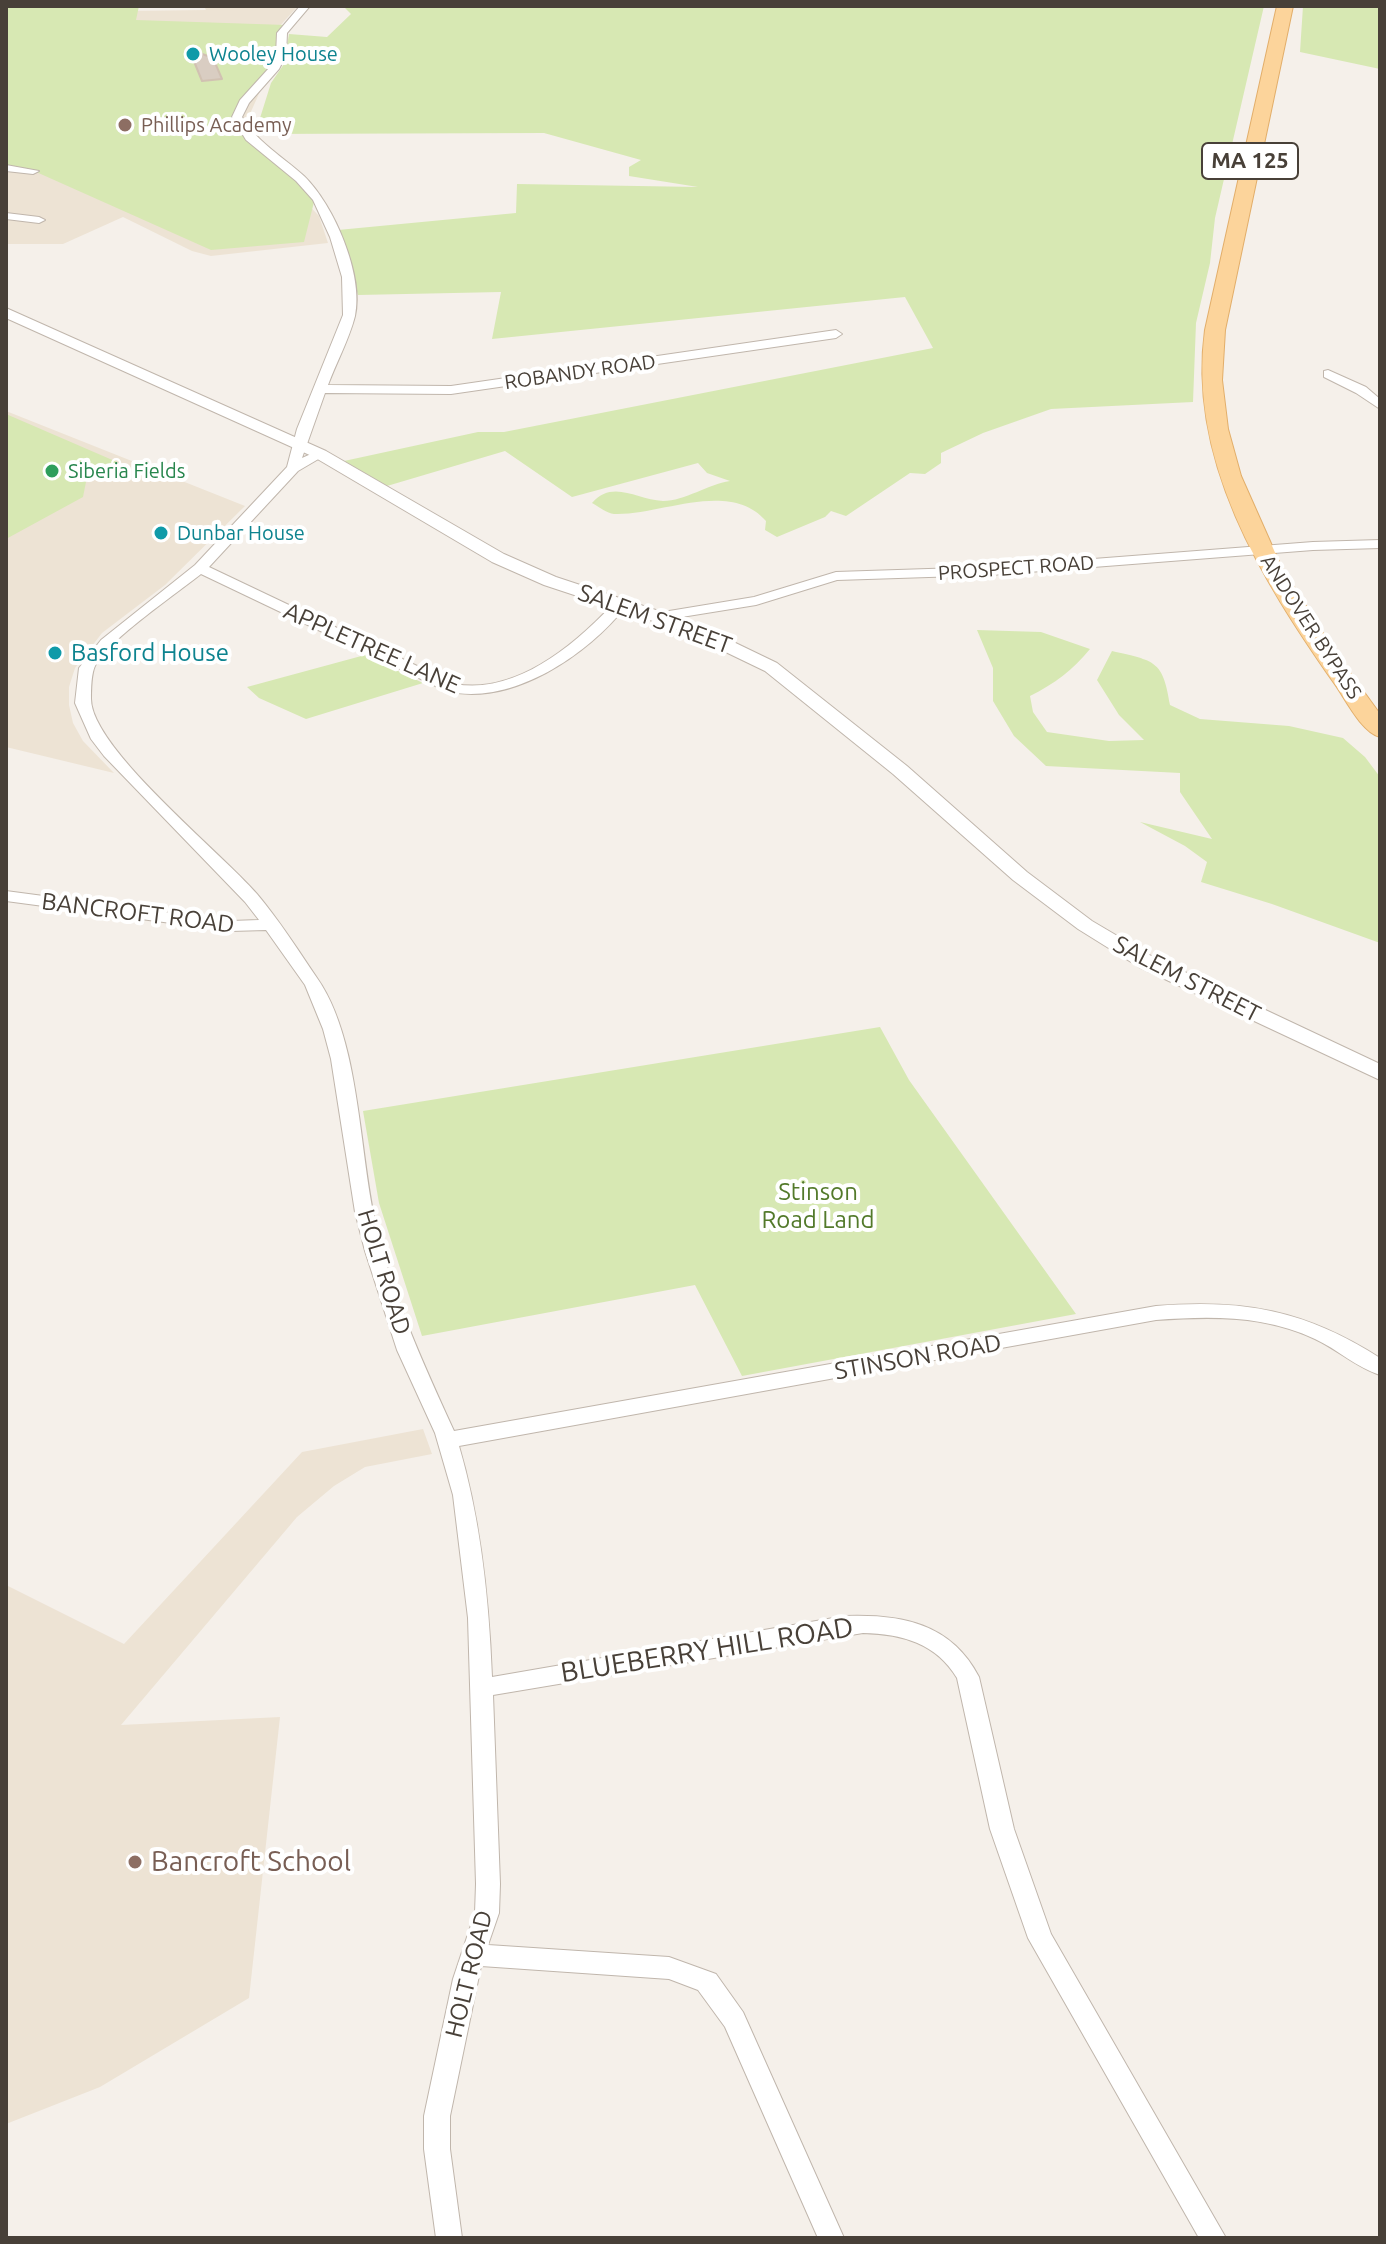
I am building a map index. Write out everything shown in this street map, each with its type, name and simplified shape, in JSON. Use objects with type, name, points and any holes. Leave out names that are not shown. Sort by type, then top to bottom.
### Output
[{"type":"main road","name":"ANDOVER BYPASS","points":[[1285,6],[1213,336],[1214,399],[1229,468],[1262,550],[1329,661],[1380,730]]},
{"type":"street","name":"HOLT ROAD","points":[[293,468],[304,429],[349,315],[348,277],[341,252],[318,199],[300,179],[250,138],[237,117],[244,102],[274,69],[281,55],[282,33],[305,6]]},
{"type":"street","points":[[6,168],[33,171]]},
{"type":"street","points":[[6,216],[39,220]]},
{"type":"street","name":"SALEM STREET","points":[[6,312],[320,454],[498,558],[550,581],[686,626],[745,653],[793,682],[900,770],[1020,876],[1111,942],[1196,988],[1380,1073]]},
{"type":"street","name":"ROBANDY ROAD","points":[[322,389],[451,390],[836,334]]},
{"type":"street","points":[[1328,374],[1361,390],[1380,405]]},
{"type":"street","name":"HOLT ROAD","points":[[320,454],[293,468],[200,568],[106,643],[86,668],[83,703],[99,739],[109,753],[251,898],[313,984],[332,1029],[340,1059],[364,1212],[374,1251],[407,1350],[447,1440],[463,1495],[479,1618],[488,1899],[487,1913],[472,1955],[437,2116],[438,2160],[449,2238]]},
{"type":"street","name":"PROSPECT ROAD","points":[[657,617],[756,601],[836,576],[990,571],[1380,544]]},
{"type":"street","name":"APPLETREE LANE","points":[[200,568],[451,688],[468,692],[510,684],[564,654],[620,605]]},
{"type":"street","name":"BANCROFT ROAD","points":[[6,896],[231,926],[270,925]]},
{"type":"street","name":"STINSON ROAD","points":[[447,1440],[700,1397],[1073,1327],[1164,1314],[1217,1311],[1286,1319],[1314,1328],[1380,1368]]},
{"type":"street","name":"BLUEBERRY HILL ROAD","points":[[481,1688],[855,1624],[883,1623],[917,1631],[946,1647],[968,1677],[1002,1829],[1040,1938],[1213,2238]]},
{"type":"street","points":[[472,1955],[654,1966],[682,1971],[707,1982],[734,2020],[831,2238]]},
{"type":"shaded area","name":"Phillips Academy","points":[[6,6],[109,6],[121,11],[206,10],[204,6],[298,6],[277,29],[274,60],[241,134],[319,216],[328,243],[211,256],[192,251],[123,217],[63,244],[6,244]]},
{"type":"shaded area","points":[[6,411],[245,506],[165,585],[102,633],[75,668],[69,687],[73,723],[83,741],[114,773],[6,747]]},
{"type":"shaded area","name":"Bancroft School","points":[[423,1429],[432,1454],[365,1467],[334,1486],[297,1517],[121,1725],[280,1717],[249,1998],[100,2087],[6,2124],[6,1585],[124,1644],[302,1452]]},
{"type":"green space","name":"Phillips Academy","points":[[6,6],[139,6],[136,20],[286,25],[277,65],[237,117],[307,186],[314,202],[304,242],[211,250],[34,171],[6,168]]},
{"type":"green space","points":[[343,6],[1264,6],[1215,218],[1210,263],[1196,323],[1193,402],[1051,409],[983,433],[941,453],[941,463],[925,474],[910,473],[846,516],[831,511],[825,517],[777,537],[765,530],[766,521],[751,509],[733,502],[693,502],[614,514],[592,503],[608,492],[671,500],[730,481],[707,473],[698,463],[572,497],[505,451],[387,486],[344,461],[478,432],[504,432],[933,348],[905,297],[492,339],[501,292],[358,295],[338,230],[516,213],[517,184],[698,187],[629,176],[629,167],[641,160],[544,133],[255,134],[271,83],[284,64],[289,34],[327,37],[351,14]]},
{"type":"green space","points":[[1303,6],[1380,6],[1380,69],[1300,52]]},
{"type":"green space","name":"Siberia Fields","points":[[6,414],[117,462],[87,477],[83,497],[6,539]]},
{"type":"green space","points":[[977,630],[1041,632],[1090,649],[1063,676],[1030,696],[1033,712],[1047,732],[1109,741],[1144,740],[1119,715],[1097,680],[1112,651],[1138,657],[1154,665],[1164,679],[1170,705],[1200,719],[1289,726],[1343,738],[1365,757],[1380,777],[1380,943],[1201,882],[1207,862],[1185,846],[1140,822],[1212,839],[1180,792],[1180,773],[1046,766],[1014,736],[993,701],[993,668]]},
{"type":"green space","points":[[365,655],[423,683],[306,719],[259,698],[247,687]]},
{"type":"green space","name":"Stinson Road Land","points":[[880,1027],[909,1080],[1076,1314],[742,1376],[695,1285],[422,1336],[379,1203],[363,1111]]},
{"type":"building","points":[[189,49],[213,58],[222,79],[202,81]]},
{"type":"place","name":"Wooley House","points":[[193,54]]},
{"type":"place","name":"Phillips Academy","points":[[125,125]]},
{"type":"place","name":"Siberia Fields","points":[[52,471]]},
{"type":"place","name":"Dunbar House","points":[[161,533]]},
{"type":"place","name":"Basford House","points":[[55,653]]},
{"type":"place","name":"Bancroft School","points":[[135,1862]]}]
